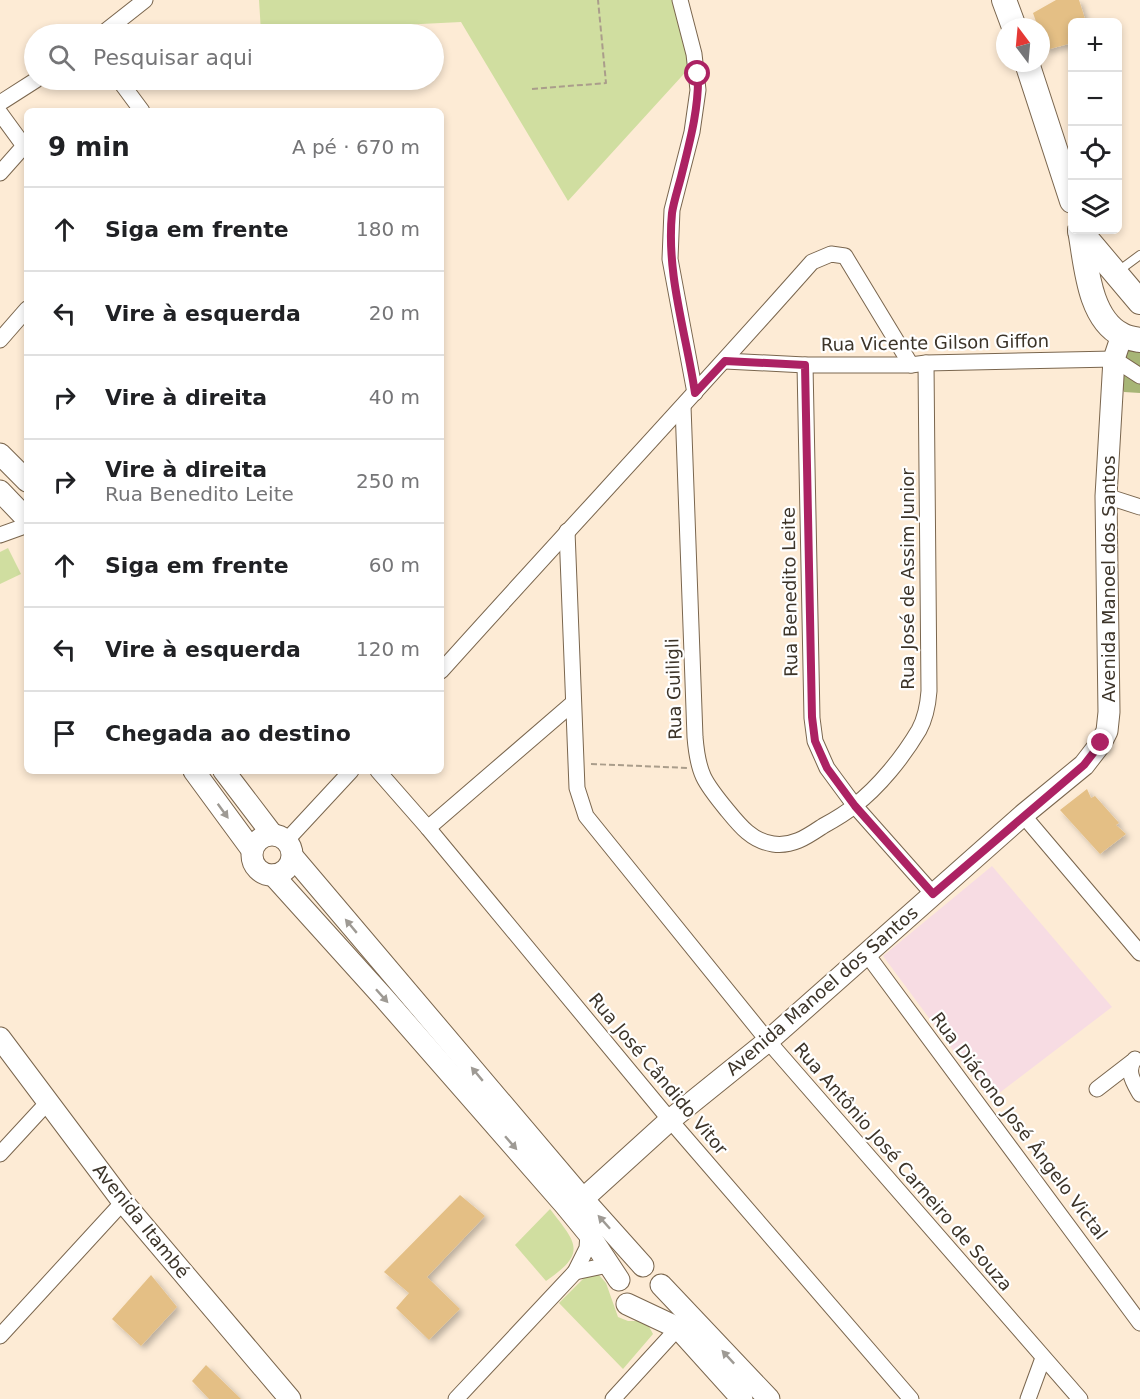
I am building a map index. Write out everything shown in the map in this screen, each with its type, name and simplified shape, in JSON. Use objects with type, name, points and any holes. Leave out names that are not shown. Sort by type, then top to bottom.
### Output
[{"type":"main road","points":[[1004,0],[1011,18]]},
{"type":"main road","points":[[1030,72],[1068,189]]},
{"type":"main road","points":[[1081,234],[1091,292],[1099,311],[1107,323],[1134,335]]},
{"type":"main road","points":[[1083,234],[1140,302]]},
{"type":"main road","points":[[1091,292],[1099,278],[1115,273]]},
{"type":"main road","name":"Avenida Manoel dos Santos","points":[[583,1199],[670,1120],[768,1041],[1023,815],[1084,765],[1101,743],[1107,731],[1109,712],[1106,496],[1114,359],[1134,335]]},
{"type":"main road","points":[[0,454],[24,477]]},
{"type":"main road","points":[[0,491],[24,518]]},
{"type":"main road","points":[[196,774],[252,850]]},
{"type":"main road","points":[[226,774],[583,1199],[643,1266],[655,1272],[661,1285],[769,1399]]},
{"type":"main road","points":[[260,839],[283,844],[284,871],[273,875],[258,870],[252,858],[252,850],[260,839]]},
{"type":"main road","points":[[273,875],[400,1016],[588,1233],[614,1273],[619,1293],[627,1304],[633,1307],[647,1306],[657,1298],[661,1285]]},
{"type":"main road","name":"Avenida Itambé","points":[[0,1038],[123,1202],[290,1399]]},
{"type":"main road","points":[[614,1273],[622,1275],[631,1267],[643,1266]]},
{"type":"main road","points":[[627,1304],[678,1328],[742,1399]]},
{"type":"street","points":[[115,24],[146,0]]},
{"type":"street","points":[[680,0],[694,54],[698,90],[692,132],[672,210],[670,250],[695,393]]},
{"type":"street","points":[[0,103],[24,88]]},
{"type":"street","points":[[126,90],[140,108]]},
{"type":"street","points":[[0,113],[24,145]]},
{"type":"street","points":[[0,173],[24,150]]},
{"type":"street","points":[[444,668],[725,361],[812,262],[831,254],[845,256],[919,364]]},
{"type":"street","points":[[0,340],[24,312]]},
{"type":"street","points":[[1114,359],[1140,376]]},
{"type":"street","name":"Rua Vicente Gilson Giffon","points":[[725,361],[805,365],[1114,359]]},
{"type":"street","name":"Rua José de Assim Junior","points":[[855,806],[906,749],[919,729],[928,708],[919,364]]},
{"type":"street","name":"Rua Benedito Leite","points":[[805,365],[812,717],[815,741],[820,755],[855,806],[933,894]]},
{"type":"street","name":"Rua Guiligli","points":[[683,406],[695,737],[699,768],[707,786],[741,828],[755,839],[774,844],[790,843],[805,838],[855,806]]},
{"type":"street","points":[[1106,496],[1140,507]]},
{"type":"street","points":[[0,535],[24,520]]},
{"type":"street","name":"Rua Antônio José Carneiro de Souza","points":[[567,531],[576,788],[586,816],[768,1041],[1080,1399]]},
{"type":"street","points":[[428,828],[573,703]]},
{"type":"street","points":[[283,844],[348,774]]},
{"type":"street","name":"Rua José Cândido Vitor","points":[[381,774],[670,1120],[910,1399]]},
{"type":"street","points":[[1023,815],[1140,952]]},
{"type":"street","name":"Rua Diácono José Ângelo Victal","points":[[866,953],[1140,1323]]},
{"type":"street","points":[[1096,1089],[1136,1059]]},
{"type":"street","points":[[1136,1059],[1130,1069],[1131,1079],[1140,1094]]},
{"type":"street","points":[[0,1154],[48,1102]]},
{"type":"street","points":[[0,1336],[123,1202]]},
{"type":"street","points":[[456,1399],[575,1272],[587,1248],[588,1233]]},
{"type":"street","points":[[575,1272],[614,1273]]},
{"type":"street","points":[[613,1399],[678,1328]]},
{"type":"street","points":[[1028,1399],[1043,1358]]},
{"type":"lane","points":[[1115,273],[1140,255]]},
{"type":"path","points":[[532,89],[606,83],[598,0]]},
{"type":"path","points":[[576,763],[699,768]]},
{"type":"shaded area","points":[[992,866],[1112,1007],[990,1100],[883,956]]},
{"type":"green space","points":[[259,0],[675,0],[692,65],[568,201],[461,22],[260,24]]},
{"type":"green space","points":[[1140,344],[1140,393],[1124,392],[1119,380],[1125,352]]},
{"type":"green space","points":[[8,548],[21,574],[0,584],[0,552]]},
{"type":"green space","points":[[550,1209],[574,1247],[568,1262],[546,1281],[515,1245]]},
{"type":"green space","points":[[598,1274],[606,1283],[618,1317],[628,1321],[646,1321],[653,1334],[623,1369],[559,1303],[587,1275]]},
{"type":"building","points":[[1056,0],[1079,0],[1085,18],[1068,18],[1068,44],[1050,49],[1050,18],[1035,18],[1033,13]]},
{"type":"building","points":[[1087,789],[1091,798],[1095,796],[1119,823],[1116,825],[1126,834],[1100,854],[1060,810]]},
{"type":"building","points":[[460,1195],[485,1216],[427,1277],[460,1309],[429,1340],[396,1308],[409,1293],[384,1272]]},
{"type":"building","points":[[151,1275],[177,1307],[141,1346],[112,1319]]},
{"type":"building","points":[[206,1365],[241,1399],[209,1399],[192,1381]]},
{"type":"route","points":[[698,74],[692,132],[672,210],[670,259],[675,286],[695,393],[725,361],[805,365],[812,717],[815,741],[827,768],[855,806],[933,894],[1084,765],[1101,743]]}]
